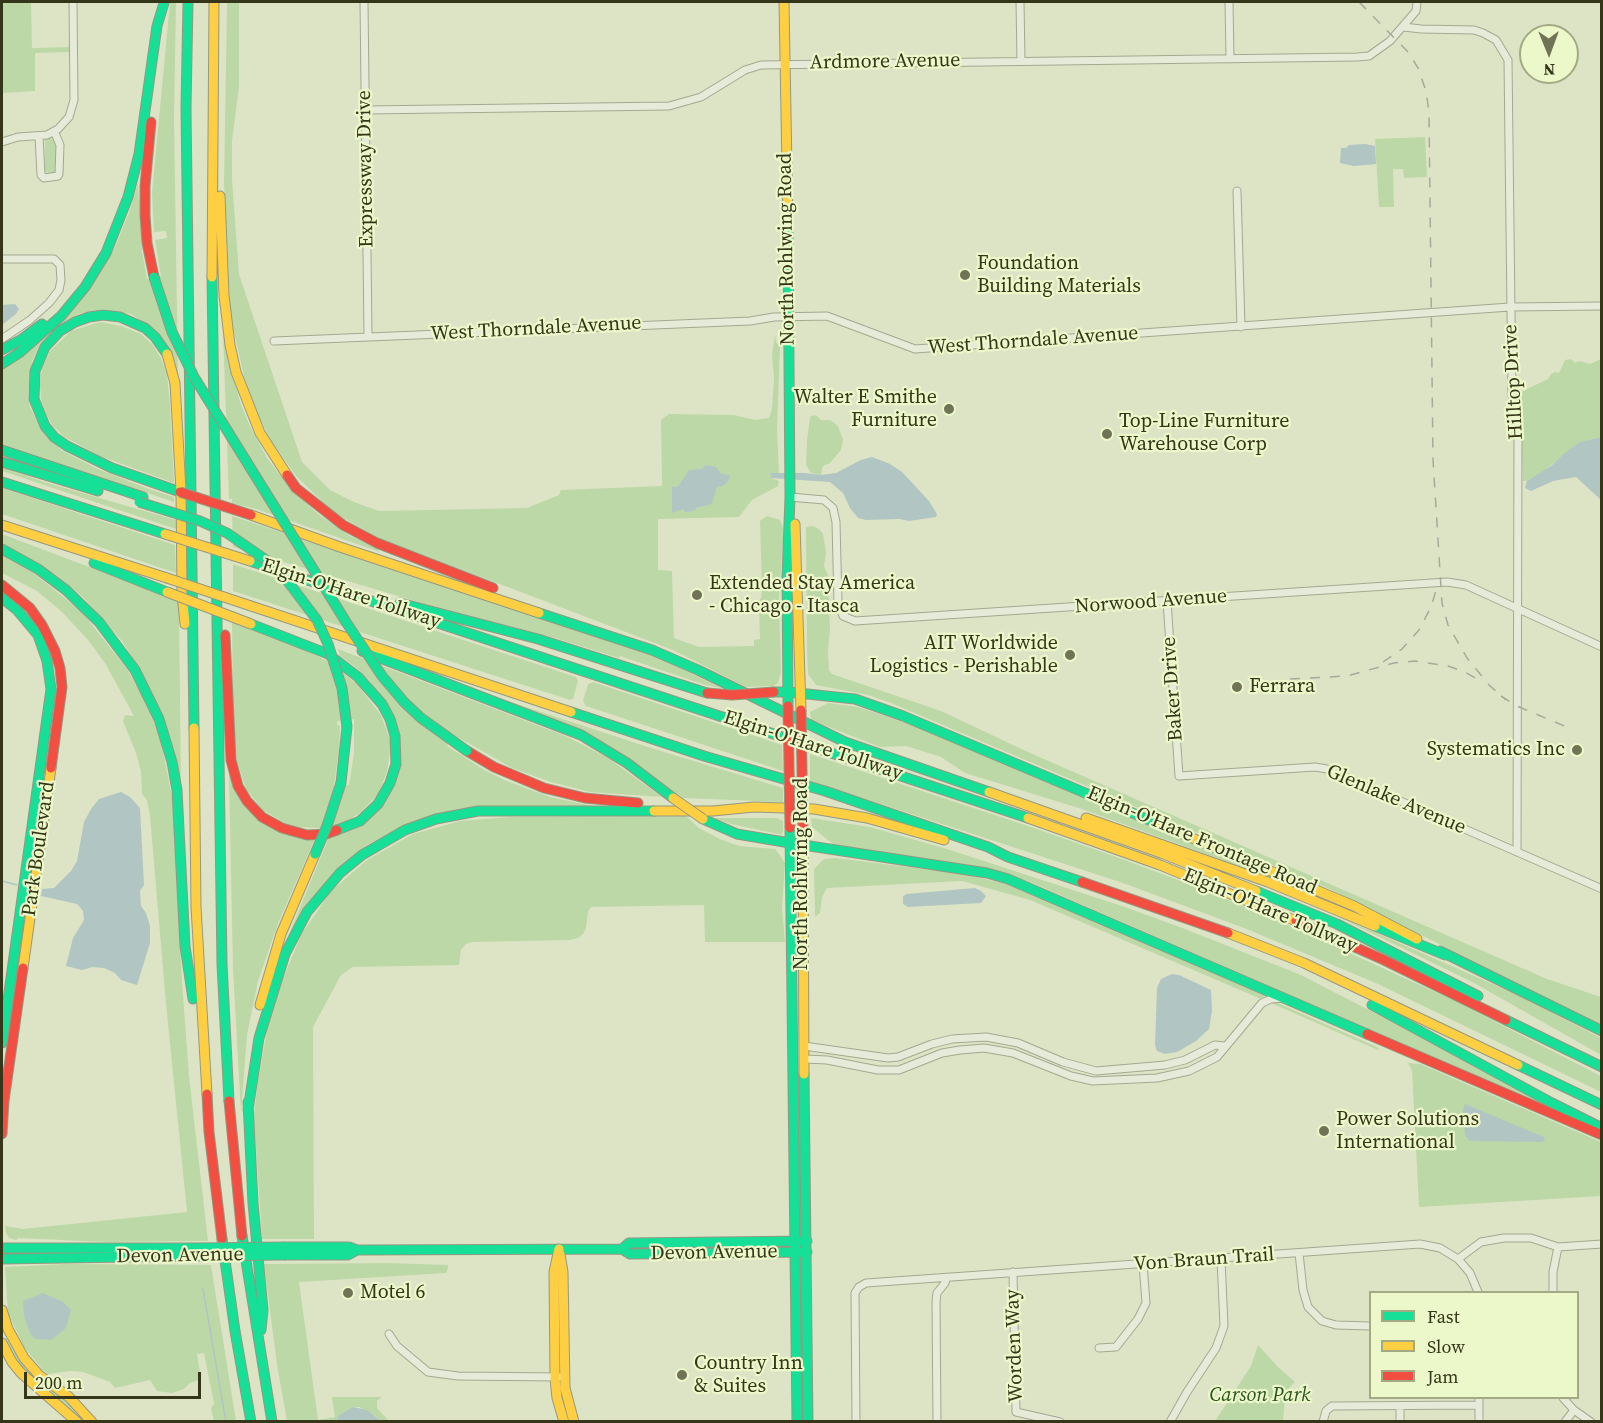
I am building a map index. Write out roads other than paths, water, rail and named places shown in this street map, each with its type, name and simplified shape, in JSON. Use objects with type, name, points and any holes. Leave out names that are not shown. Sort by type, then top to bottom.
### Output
[{"type":"main road","points":[[2,364],[19,353],[61,316],[97,270],[111,240],[128,197],[139,154],[157,26],[165,2]]},
{"type":"main road","points":[[165,2],[146,186],[147,234],[154,277],[172,332],[194,377],[346,622],[382,676],[404,702],[430,725],[466,751],[494,767],[544,788],[585,798],[648,804],[814,809],[867,818],[1008,857]]},
{"type":"main road","points":[[188,2],[186,108],[197,930],[207,1104]]},
{"type":"main road","points":[[214,2],[212,282],[219,863],[226,1057],[243,1241],[272,1422]]},
{"type":"main road","name":"North Rohlwing Road","points":[[784,2],[790,316],[790,497],[786,577],[797,1422]]},
{"type":"main road","points":[[213,102],[224,294],[230,345],[236,372],[248,406],[260,433],[279,465],[296,488],[343,525],[377,543],[561,614],[588,628]]},
{"type":"main road","points":[[2,350],[22,339],[57,311],[83,281],[111,240]]},
{"type":"main road","points":[[194,706],[182,594],[181,491],[175,383],[172,368],[162,346],[155,337],[133,322],[120,317],[103,315],[75,322],[51,339],[39,358],[35,370],[34,399],[45,426],[54,437],[90,458],[159,485],[251,515],[340,547],[588,628],[679,661],[845,742],[979,787],[1161,853],[1337,924],[1526,1022],[1544,1038]]},
{"type":"main road","points":[[2,450],[227,533],[266,560],[283,575],[317,620],[338,672],[347,728],[341,783],[327,826],[281,934],[259,1006],[251,1053],[248,1110],[253,1203],[263,1310],[259,1349]]},
{"type":"main road","points":[[2,462],[141,500]]},
{"type":"main road","points":[[2,525],[44,539],[88,560],[167,592],[251,624],[328,654],[358,676],[382,704],[390,719],[395,736],[396,764],[390,783],[378,804],[360,820],[326,834],[307,835],[282,828],[262,817],[247,801],[238,786],[234,773],[229,748],[224,597],[215,468]]},
{"type":"main road","name":"Elgin-O'Hare Tollway","points":[[2,482],[250,561],[1025,817],[1160,865],[1317,929],[1453,992],[1602,1067]]},
{"type":"main road","name":"North Rohlwing Road","points":[[790,497],[796,530],[804,833],[801,1047]]},
{"type":"main road","name":"Elgin-O'Hare Tollway","points":[[44,539],[273,612],[693,752],[825,791],[1210,926],[1304,963],[1602,1105]]},
{"type":"main road","points":[[2,549],[48,576],[82,603],[99,622],[135,670],[159,719],[172,762],[177,790],[185,946],[207,1104],[226,1270],[251,1422]]},
{"type":"main road","name":"Elgin-O'Hare Frontage Road","points":[[303,579],[332,583],[538,639],[707,693],[732,695],[801,692],[834,695],[871,703],[978,746],[1354,906],[1602,1032]]},
{"type":"main road","name":"Park Boulevard","points":[[2,585],[30,608],[42,625],[55,651],[62,687],[2,1117],[2,1134]]},
{"type":"main road","name":"Park Boulevard","points":[[2,598],[17,609],[38,634],[47,661],[51,689],[2,1043]]},
{"type":"main road","points":[[273,612],[295,626],[580,735],[627,763],[703,819],[737,834],[977,872],[1008,879],[1602,1135]]},
{"type":"main road","points":[[979,787],[1010,792],[1168,846],[1327,905],[1414,945],[1445,954]]},
{"type":"main road","points":[[248,1110],[259,1038],[268,1004],[294,934],[307,912],[340,873],[386,839],[436,819],[478,811],[713,811],[753,807]]},
{"type":"main road","points":[[1352,986],[1371,1004],[1602,1128]]},
{"type":"main road","points":[[791,988],[796,1009],[796,1046],[801,1047]]},
{"type":"main road","points":[[801,1047],[805,1059],[808,1422]]},
{"type":"main road","points":[[792,1060],[801,1047]]},
{"type":"main road","name":"Devon Avenue","points":[[622,1249],[629,1243],[807,1242]]},
{"type":"main road","name":"Devon Avenue","points":[[2,1248],[192,1252]]},
{"type":"main road","points":[[559,1249],[563,1272],[560,1377],[557,1398],[564,1422]]},
{"type":"main road","name":"Devon Avenue","points":[[2,1259],[192,1252],[285,1251],[348,1255],[357,1250],[622,1249],[630,1254],[807,1252]]},
{"type":"main road","points":[[2,1310],[5,1331],[31,1366],[69,1397],[92,1422]]},
{"type":"main road","points":[[2,1343],[21,1373],[76,1422]]},
{"type":"main road","points":[[560,1377],[574,1422]]},
{"type":"street","points":[[2,142],[54,131],[67,120],[74,102],[73,2]]},
{"type":"street","name":"Expressway Drive","points":[[364,2],[368,336]]},
{"type":"street","points":[[1020,2],[1021,61]]},
{"type":"street","points":[[1229,2],[1230,59]]},
{"type":"street","points":[[1404,27],[1416,11],[1417,2]]},
{"type":"street","name":"Ardmore Avenue","points":[[365,110],[669,106],[701,97],[745,70],[756,66],[785,64],[1357,57],[1369,56],[1383,48],[1404,27]]},
{"type":"street","name":"Hilltop Drive","points":[[1404,27],[1424,30],[1474,30],[1496,40],[1508,60],[1512,395],[1518,412],[1517,852]]},
{"type":"street","points":[[39,136],[41,175],[44,178],[58,176],[60,146],[54,131]]},
{"type":"street","points":[[1237,191],[1241,327]]},
{"type":"street","points":[[2,259],[54,259],[60,265],[61,280],[59,290],[49,303],[30,320],[2,339]]},
{"type":"street","name":"West Thorndale Avenue","points":[[274,341],[750,321],[790,316],[830,317],[915,349],[1510,308],[1602,306]]},
{"type":"street","name":"Norwood Avenue","points":[[790,497],[824,500],[833,508],[836,522],[838,603],[840,611],[848,619],[861,621],[1447,582],[1466,585],[1602,646]]},
{"type":"street","name":"Baker Drive","points":[[1167,601],[1179,776]]},
{"type":"street","name":"Glenlake Avenue","points":[[1179,776],[1315,767],[1327,769],[1602,890]]},
{"type":"street","points":[[805,1059],[827,1060],[878,1070],[899,1070],[942,1053],[984,1048],[1013,1053],[1071,1076],[1093,1082],[1176,1076],[1216,1057],[1262,1003],[1271,999],[1286,998]]},
{"type":"street","points":[[801,1047],[888,1058],[898,1057],[952,1039],[986,1037],[1018,1043],[1063,1062],[1096,1071],[1165,1065],[1185,1060],[1215,1045],[1224,1046]]},
{"type":"street","points":[[1477,1291],[1470,1273],[1458,1259],[1481,1242],[1504,1238],[1531,1238],[1558,1246],[1602,1244]]},
{"type":"street","name":"Von Braun Trail","points":[[856,1422],[855,1293],[866,1283],[1419,1244],[1440,1248],[1458,1259]]},
{"type":"street","points":[[1553,1291],[1553,1272],[1558,1246]]},
{"type":"street","points":[[1299,1253],[1303,1290],[1308,1307],[1322,1321],[1336,1325],[1369,1326]]},
{"type":"street","points":[[1170,1422],[1216,1348],[1224,1326],[1221,1259]]},
{"type":"street","points":[[1099,1348],[1116,1347],[1138,1319],[1146,1303],[1143,1264]]},
{"type":"street","name":"Worden Way","points":[[1013,1272],[1016,1412],[1060,1422]]},
{"type":"street","points":[[937,1422],[936,1302],[947,1277]]},
{"type":"street","points":[[389,1334],[397,1346],[428,1372],[458,1376],[560,1377]]},
{"type":"street","points":[[1564,1399],[1591,1422]]},
{"type":"street","points":[[1323,1422],[1326,1411],[1332,1406],[1400,1406],[1479,1401],[1479,1422]]},
{"type":"street","points":[[1400,1406],[1400,1422]]},
{"type":"street","points":[[1565,1422],[1575,1410]]},
{"type":"waterway","points":[[2,881],[17,885]]},
{"type":"waterway","points":[[203,1289],[226,1422]]},
{"type":"railway","points":[[1359,2],[1409,53],[1418,68],[1426,91],[1429,112],[1433,460],[1442,603],[1448,625],[1467,658],[1489,685],[1506,700]]},
{"type":"railway","points":[[1383,662],[1402,649],[1419,630],[1431,607],[1437,587]]},
{"type":"railway","points":[[1290,679],[1347,676],[1394,663],[1415,661],[1448,666],[1465,672],[1482,682]]},
{"type":"railway","points":[[1501,696],[1517,706],[1569,728]]},
{"type":"place","name":"Foundation Building Materials","points":[[965,275]]},
{"type":"place","name":"Walter E Smithe Furniture","points":[[949,409]]},
{"type":"place","name":"Top-Line Furniture Warehouse Corp","points":[[1107,434]]},
{"type":"place","name":"Extended Stay America - Chicago - Itasca","points":[[697,595]]},
{"type":"place","name":"AIT Worldwide Logistics - Perishable","points":[[1070,655]]},
{"type":"place","name":"Ferrara","points":[[1237,687]]},
{"type":"place","name":"Systematics Inc","points":[[1577,750]]},
{"type":"place","name":"Power Solutions International","points":[[1324,1131]]},
{"type":"place","name":"Motel 6","points":[[348,1293]]},
{"type":"place","name":"Country Inn & Suites","points":[[682,1375]]},
{"type":"park label","name":"Carson Park","points":[[1260,1396]]}]
